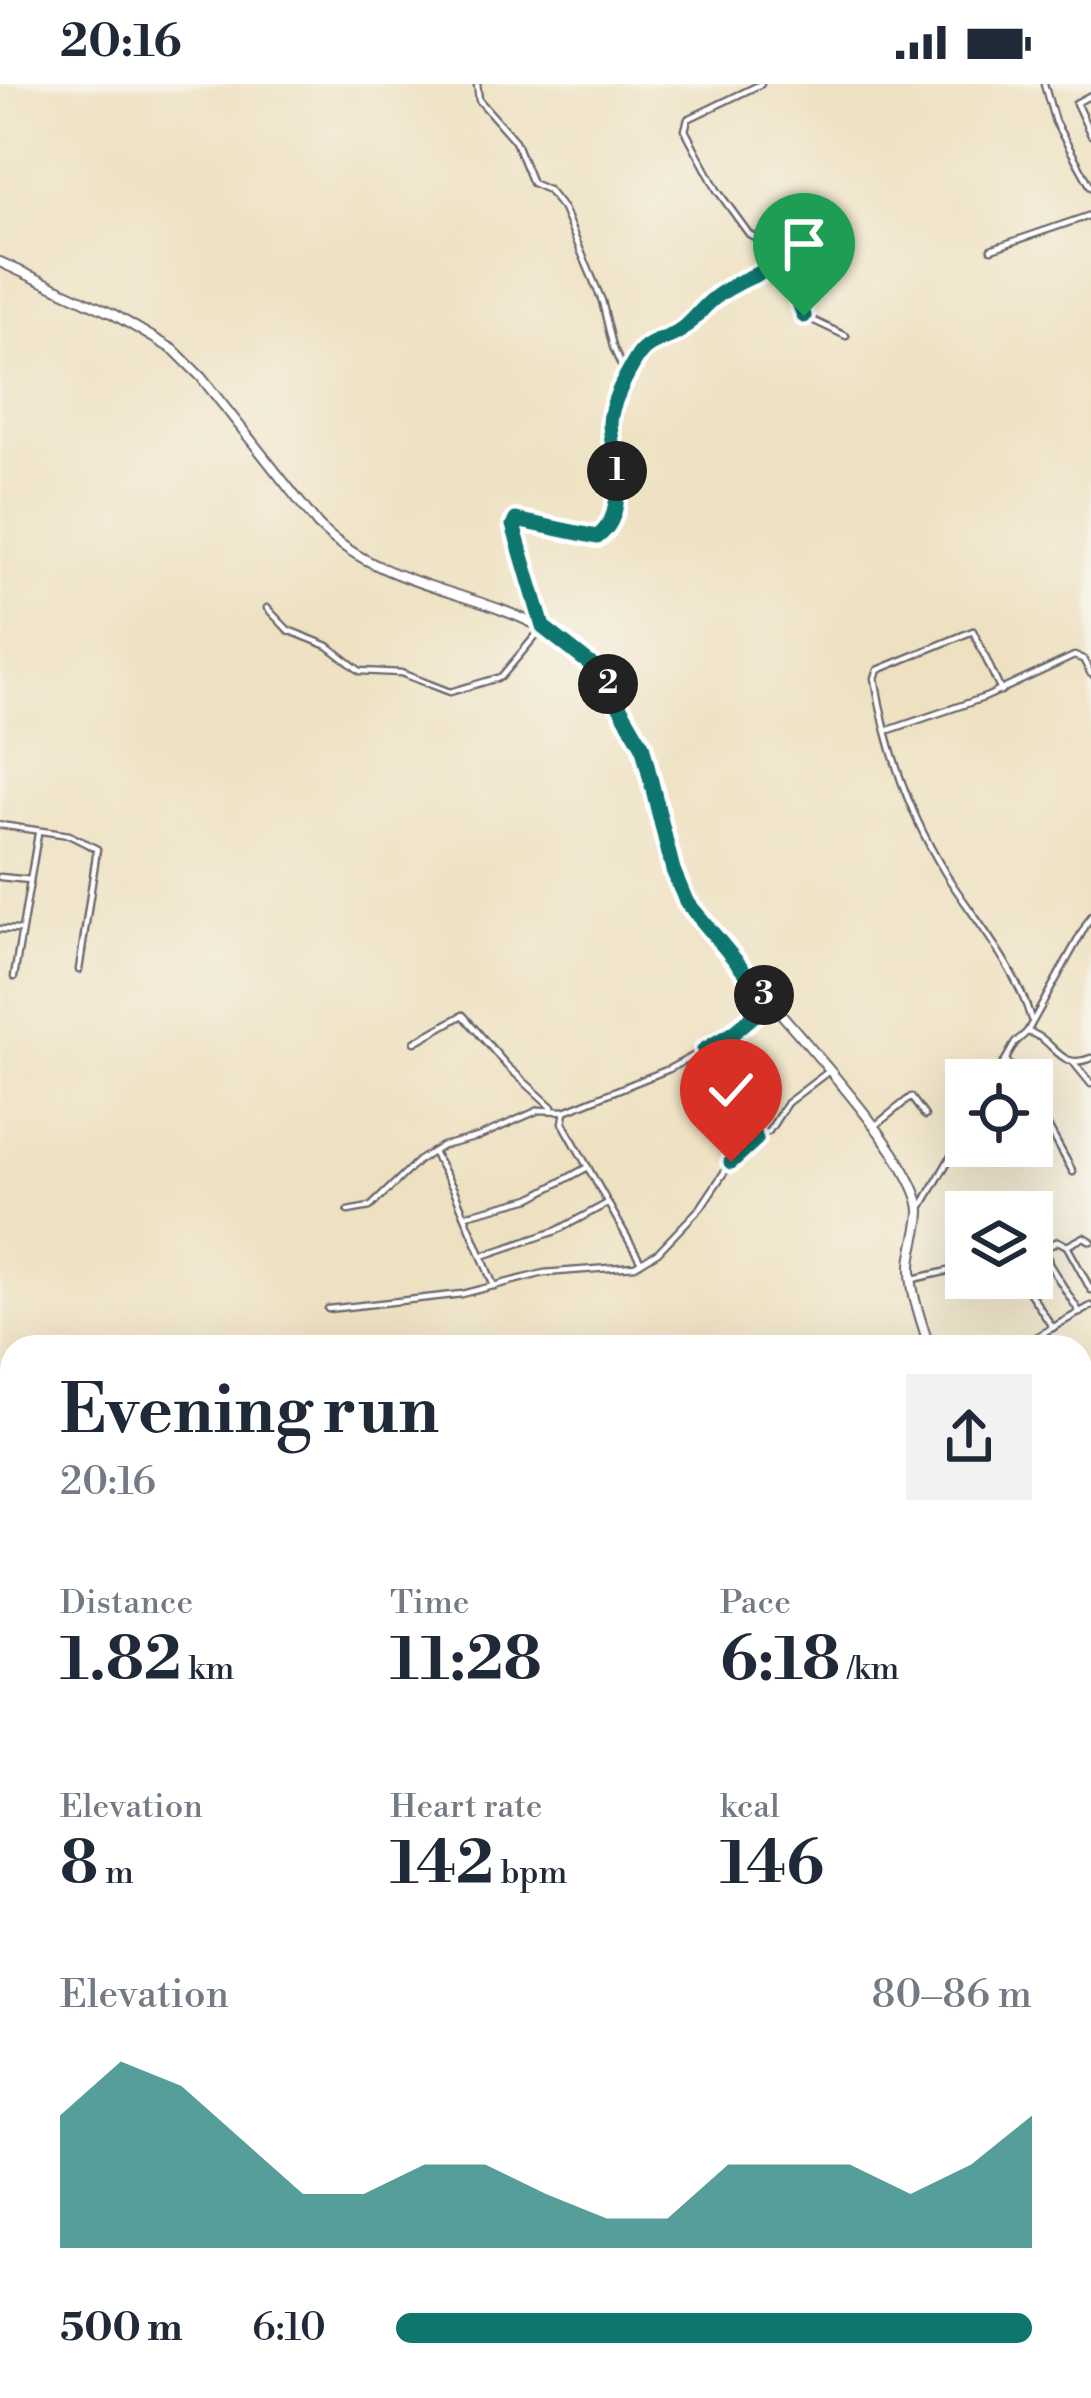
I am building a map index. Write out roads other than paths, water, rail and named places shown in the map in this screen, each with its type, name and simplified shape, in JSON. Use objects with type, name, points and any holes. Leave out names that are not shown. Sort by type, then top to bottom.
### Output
[{"type":"street","points":[[477,84],[479,100],[515,141],[532,183],[548,190],[563,209],[602,301],[627,379]]},
{"type":"street","points":[[761,84],[688,118],[685,130],[717,190],[749,235],[771,247],[784,262],[807,320],[846,336]]},
{"type":"street","points":[[1044,84],[1054,122],[1091,187]]},
{"type":"street","points":[[1091,95],[1076,103],[1091,135]]},
{"type":"street","points":[[991,249],[1091,215]]},
{"type":"street","points":[[0,262],[113,314],[174,350],[340,547],[407,580],[487,603],[543,627],[599,671],[623,706],[646,758],[682,893],[894,1156],[920,1211]]},
{"type":"street","points":[[543,627],[514,522],[528,520],[597,537],[605,531],[617,483],[618,458],[610,420],[644,350],[683,330],[717,296],[784,262]]},
{"type":"street","points":[[267,608],[289,630],[328,646],[360,671],[401,673],[450,692],[501,677],[543,627]]},
{"type":"street","points":[[1001,691],[975,633],[969,631],[878,670],[875,683],[916,822],[1016,984],[1031,1019]]},
{"type":"street","points":[[889,730],[1001,691],[1074,656],[1083,658],[1091,674]]},
{"type":"street","points":[[0,825],[69,836],[98,850],[79,970]]},
{"type":"street","points":[[14,977],[38,834]]},
{"type":"street","points":[[0,877],[30,880]]},
{"type":"street","points":[[1007,1059],[1027,1032],[1091,916]]},
{"type":"street","points":[[0,929],[21,931]]},
{"type":"street","points":[[416,1042],[458,1016],[467,1017],[483,1041],[552,1107],[565,1111],[669,1069],[733,1033],[770,1002]]},
{"type":"street","points":[[1027,1032],[1035,1032],[1058,1057],[1074,1063],[1091,1084]]},
{"type":"street","points":[[704,1050],[756,1139]]},
{"type":"street","points":[[1074,1063],[1091,1058]]},
{"type":"street","points":[[328,1310],[366,1302],[424,1300],[544,1273],[631,1267],[658,1252],[701,1208],[731,1162],[774,1125],[787,1103],[829,1071]]},
{"type":"street","points":[[874,1130],[879,1118],[911,1097],[926,1116]]},
{"type":"street","points":[[348,1211],[370,1207],[433,1152],[552,1107]]},
{"type":"street","points":[[565,1111],[563,1124],[641,1262]]},
{"type":"street","points":[[1053,1135],[1073,1172]]},
{"type":"street","points":[[433,1152],[494,1286]]},
{"type":"street","points":[[465,1215],[532,1198],[588,1167]]},
{"type":"street","points":[[926,1335],[911,1279],[920,1211],[945,1167]]},
{"type":"street","points":[[913,1193],[929,1195]]},
{"type":"street","points":[[482,1256],[556,1231],[608,1203]]},
{"type":"street","points":[[1066,1246],[1084,1237],[1091,1240]]},
{"type":"street","points":[[1053,1243],[1066,1246],[1091,1290]]},
{"type":"street","points":[[911,1279],[945,1272]]},
{"type":"street","points":[[1053,1272],[1080,1313]]},
{"type":"street","points":[[1036,1299],[1052,1328]]},
{"type":"street","points":[[1039,1335],[1091,1306]]}]
